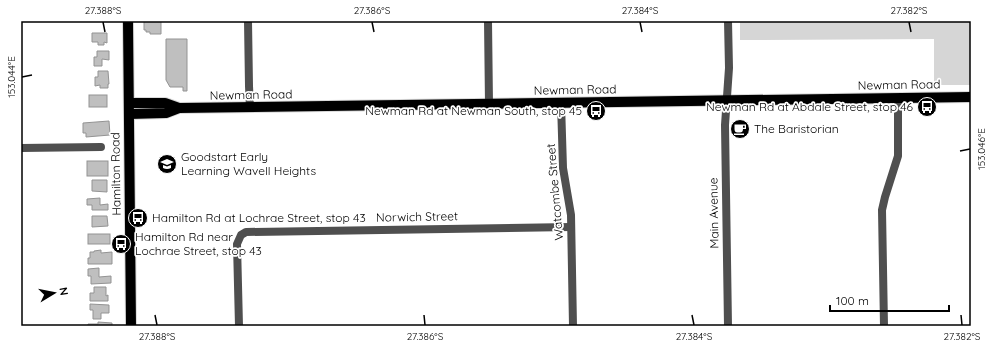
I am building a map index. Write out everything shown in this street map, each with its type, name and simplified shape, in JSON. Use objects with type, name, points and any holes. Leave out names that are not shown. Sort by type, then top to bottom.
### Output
[{"type":"main road","name":"Hamilton Road","points":[[128,21],[131,326]]},
{"type":"main road","name":"Newman Road","points":[[129,103],[165,103],[179,108],[250,108],[971,97]]},
{"type":"main road","name":"Newman Road","points":[[129,114],[166,113],[179,108]]},
{"type":"street","points":[[248,21],[250,108]]},
{"type":"street","points":[[488,21],[489,104]]},
{"type":"street","name":"Main Avenue","points":[[728,21],[728,68],[725,129],[728,326]]},
{"type":"street","points":[[884,326],[882,210],[898,156],[898,98]]},
{"type":"street","name":"Watcombe Street","points":[[562,103],[563,168],[570,203],[573,326]]},
{"type":"street","points":[[21,148],[101,147]]},
{"type":"street","name":"Norwich Street","points":[[239,326],[237,248],[238,240],[241,235],[249,231],[571,227]]},
{"type":"shaded area","points":[[740,21],[971,21],[971,85],[934,85],[934,39],[740,40]]},
{"type":"building","points":[[144,21],[161,21],[161,34],[150,34],[150,32],[146,32],[146,30],[144,30]]},
{"type":"building","points":[[92,33],[107,33],[107,43],[104,42],[104,45],[98,45],[98,42],[92,42]]},
{"type":"building","points":[[166,39],[187,39],[187,91],[183,91],[183,87],[170,87],[166,80]]},
{"type":"building","points":[[97,51],[109,51],[109,60],[102,59],[102,66],[94,66],[94,57],[97,57]]},
{"type":"building","points":[[98,71],[108,71],[108,88],[100,88],[100,85],[95,86],[95,77],[98,77]]},
{"type":"building","points":[[89,95],[107,95],[107,107],[89,107]]},
{"type":"building","points":[[109,121],[110,135],[86,137],[86,133],[83,133],[83,123]]},
{"type":"building","points":[[87,161],[108,161],[108,176],[87,176]]},
{"type":"building","points":[[92,180],[107,180],[107,192],[92,191]]},
{"type":"building","points":[[100,198],[100,205],[108,204],[108,210],[92,210],[92,205],[87,205],[87,199]]},
{"type":"building","points":[[92,216],[107,216],[108,226],[92,227]]},
{"type":"building","points":[[88,234],[110,234],[110,244],[88,244]]},
{"type":"building","points":[[101,250],[101,253],[112,252],[112,264],[88,264],[90,252]]},
{"type":"building","points":[[99,268],[99,277],[111,276],[111,283],[91,284],[91,276],[88,276],[88,269]]},
{"type":"building","points":[[94,287],[106,287],[106,296],[108,295],[108,301],[90,301],[90,293],[94,293]]},
{"type":"building","points":[[90,304],[109,305],[109,313],[101,313],[101,319],[93,319],[93,310],[90,310]]},
{"type":"building","points":[[98,322],[112,323],[112,326],[88,326],[88,324],[98,324]]},
{"type":"place","name":"Newman Rd at Abdale Street, stop 46","points":[[927,107]]},
{"type":"place","name":"Newman Rd at Newman South, stop 45","points":[[596,111]]},
{"type":"place","name":"The Baristorian","points":[[740,129]]},
{"type":"place","name":"Goodstart Early Learning Wavell Heights","points":[[167,164]]},
{"type":"place","name":"Hamilton Rd at Lochrae Street, stop 43","points":[[138,218]]},
{"type":"place","name":"Hamilton Rd near Lochrae Street, stop 43","points":[[121,244]]}]
